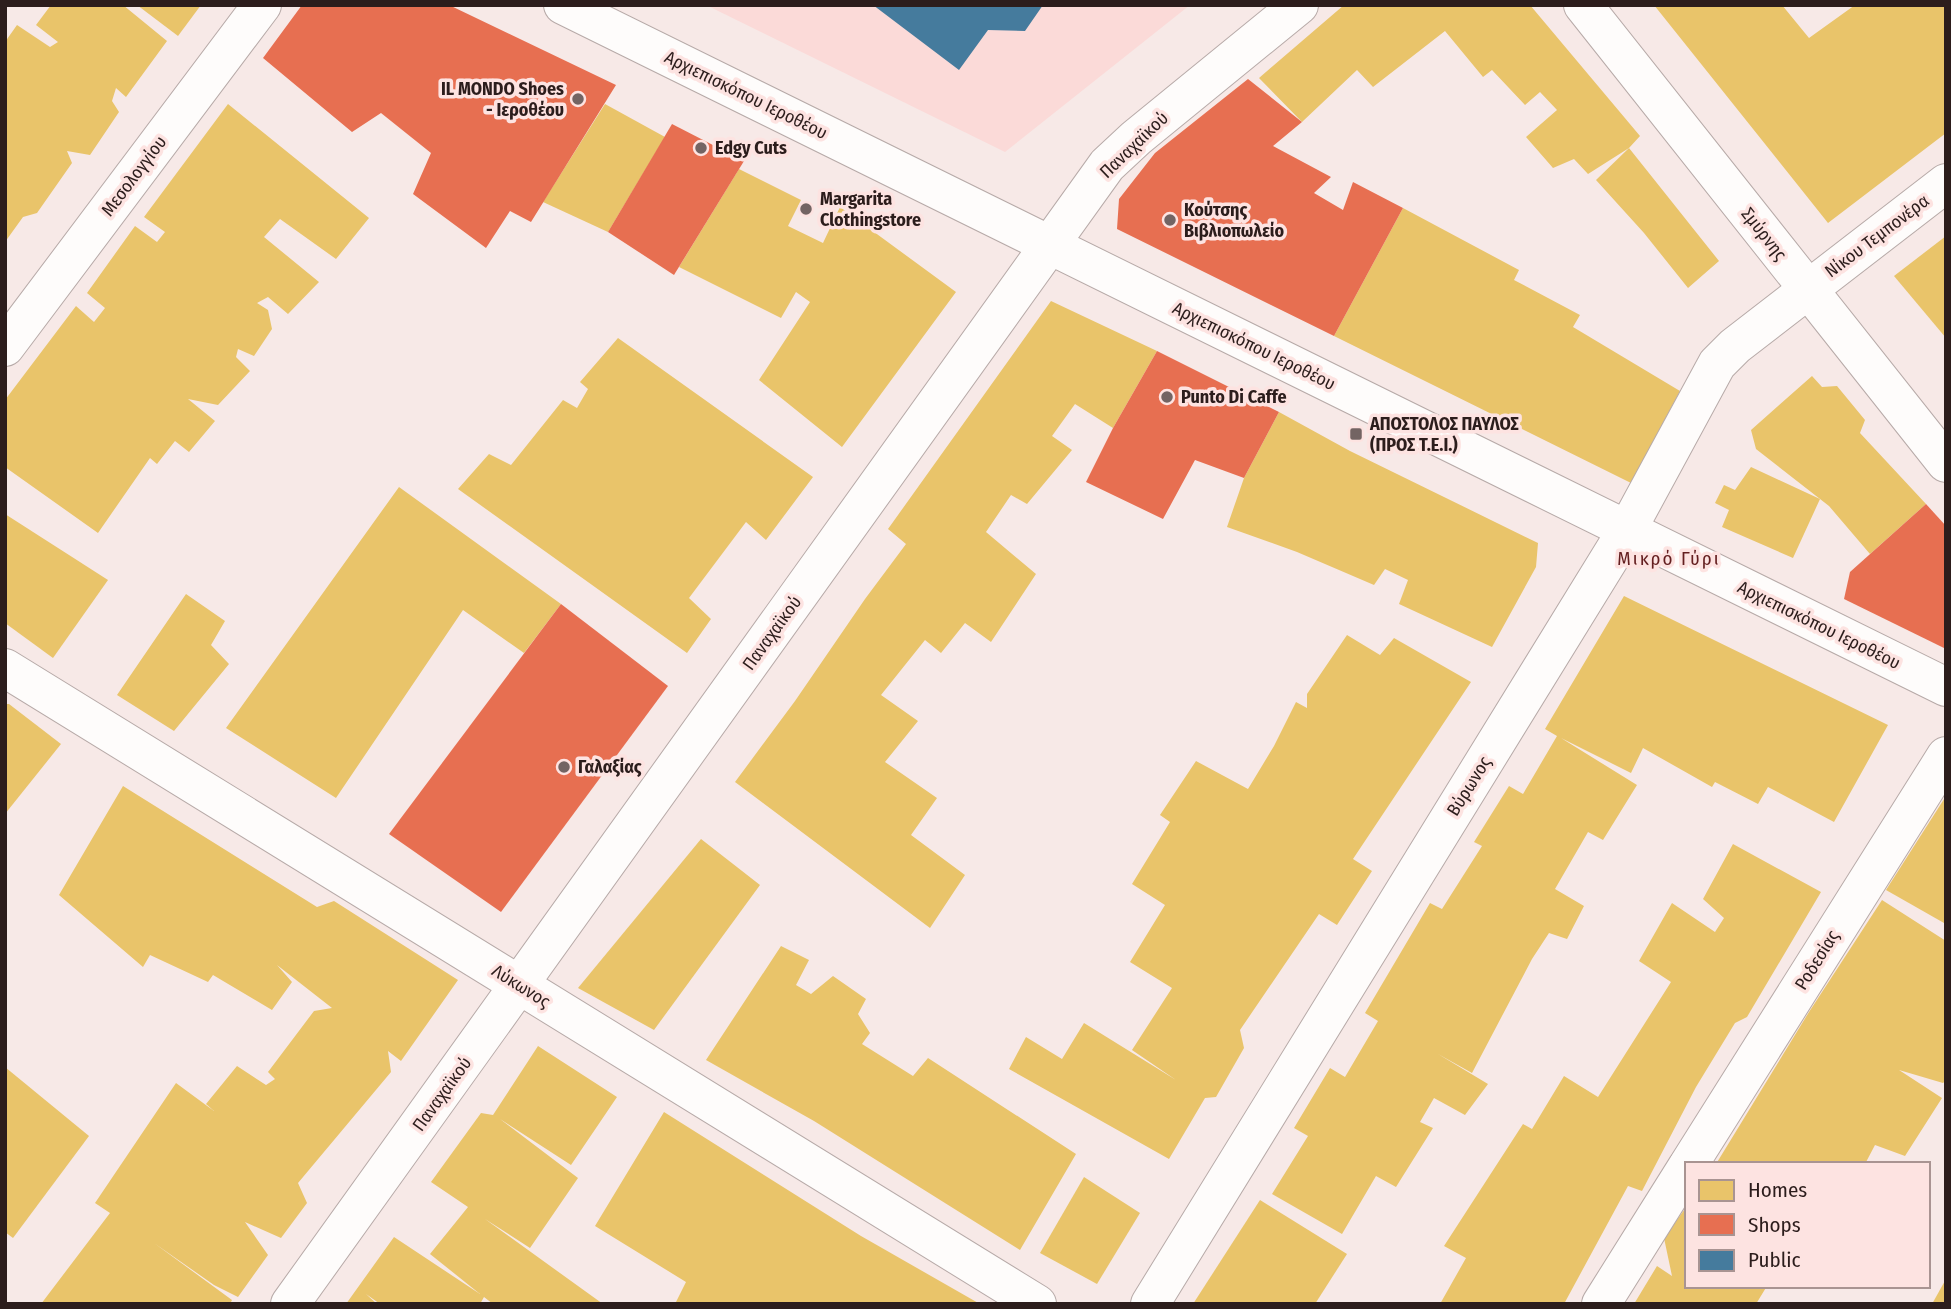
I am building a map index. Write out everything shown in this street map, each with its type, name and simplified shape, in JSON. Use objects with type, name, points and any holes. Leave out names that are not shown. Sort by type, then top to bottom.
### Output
[{"type":"street","name":"Μεσολογγίου","points":[[5,347],[262,5]]},
{"type":"street","name":"Αρχιεπισκόπου Ιεροθέου","points":[[562,5],[1946,687]]},
{"type":"street","name":"Παναχαϊκού","points":[[290,1304],[1107,166],[1136,138],[1299,5]]},
{"type":"street","name":"Σμύρνης","points":[[1583,5],[1946,463]]},
{"type":"street","name":"Νίκου Τεμπονέρα","points":[[1808,289],[1946,183]]},
{"type":"street","name":"Βύρωνος","points":[[1150,1304],[1627,530],[1717,364],[1735,346],[1808,289]]},
{"type":"street","name":"Λύκωνος","points":[[5,668],[1037,1304]]},
{"type":"street","name":"Ροδεσίας","points":[[1691,1162],[1946,756]]},
{"type":"street","name":"Ροδεσίας","points":[[1601,1304],[1685,1171]]},
{"type":"shaded area","points":[[706,5],[1190,5],[1005,152]]},
{"type":"building: Homes","points":[[51,5],[123,5],[167,41],[126,97],[116,88],[112,101],[119,112],[90,155],[67,151],[72,163],[37,213],[23,217],[5,242],[5,42],[17,25],[50,47],[58,42],[36,25]]},
{"type":"building: Homes","points":[[137,5],[201,5],[178,36]]},
{"type":"building: Homes","points":[[1344,5],[1530,5],[1640,136],[1629,148],[1588,174],[1574,159],[1553,168],[1526,137],[1557,110],[1540,92],[1525,105],[1492,70],[1483,77],[1445,31],[1373,87],[1357,70],[1302,122],[1259,78]]},
{"type":"building: Homes","points":[[1654,5],[1782,5],[1809,38],[1855,5],[1946,5],[1946,133],[1828,223]]},
{"type":"building: Homes","points":[[228,104],[369,218],[336,259],[280,219],[264,237],[319,282],[288,314],[268,297],[257,303],[268,310],[272,329],[254,356],[238,349],[236,357],[250,371],[218,405],[188,399],[215,421],[189,452],[175,441],[157,464],[150,458],[98,533],[5,467],[5,400],[76,306],[94,322],[105,308],[87,293],[135,226],[157,242],[165,232],[144,217]]},
{"type":"building: Homes","points":[[605,104],[665,137],[608,232],[543,202]]},
{"type":"building: Homes","points":[[1629,148],[1719,261],[1688,288],[1644,233],[1596,180]]},
{"type":"building: Homes","points":[[739,169],[801,200],[788,226],[823,243],[840,207],[956,292],[842,447],[759,380],[810,302],[796,292],[781,318],[679,267]]},
{"type":"building: Homes","points":[[1403,208],[1519,270],[1514,280],[1580,315],[1573,327],[1680,391],[1631,483],[1334,336]]},
{"type":"building: Homes","points":[[1946,236],[1946,338],[1894,276]]},
{"type":"building: Homes","points":[[1051,301],[1157,351],[1113,428],[1075,404],[1052,436],[1072,450],[1027,504],[1011,495],[986,532],[1036,574],[991,642],[965,623],[941,653],[925,640],[881,695],[918,721],[885,762],[937,798],[911,835],[965,875],[930,928],[735,782],[906,544],[888,529]]},
{"type":"building: Homes","points":[[618,338],[813,477],[766,540],[746,522],[689,598],[711,619],[687,653],[458,489],[489,454],[511,465],[563,400],[577,408],[588,389],[580,382]]},
{"type":"building: Homes","points":[[1812,376],[1822,387],[1837,386],[1865,420],[1860,433],[1926,504],[1870,554],[1829,506],[1756,449],[1751,430]]},
{"type":"building: Homes","points":[[1279,412],[1350,451],[1538,543],[1536,567],[1492,647],[1399,604],[1408,580],[1385,569],[1374,585],[1297,552],[1227,527],[1244,478]]},
{"type":"building: Homes","points":[[1751,467],[1820,499],[1793,558],[1722,527],[1729,510],[1715,503],[1724,485],[1735,490]]},
{"type":"building: Homes","points":[[399,487],[561,604],[524,653],[463,610],[336,798],[226,728]]},
{"type":"building: Homes","points":[[5,514],[108,580],[53,658],[5,623]]},
{"type":"building: Homes","points":[[186,594],[225,621],[211,645],[229,664],[174,731],[117,695]]},
{"type":"building: Homes","points":[[1624,596],[1888,725],[1834,822],[1768,787],[1758,804],[1715,782],[1712,787],[1643,748],[1631,773],[1561,738],[1637,785],[1603,840],[1588,832],[1555,889],[1584,906],[1567,939],[1549,933],[1532,959],[1472,1073],[1438,1054],[1488,1084],[1465,1115],[1434,1098],[1420,1122],[1433,1128],[1396,1187],[1376,1176],[1342,1234],[1272,1194],[1308,1136],[1294,1128],[1330,1068],[1345,1077],[1378,1021],[1365,1013],[1430,903],[1442,909],[1482,846],[1474,842],[1509,786],[1523,794],[1557,736],[1545,729]]},
{"type":"building: Homes","points":[[1347,635],[1380,655],[1394,638],[1471,682],[1353,859],[1372,871],[1337,925],[1319,914],[1240,1030],[1244,1048],[1216,1097],[1205,1098],[1169,1159],[1009,1069],[1026,1037],[1062,1059],[1084,1023],[1176,1080],[1132,1050],[1172,988],[1130,962],[1165,905],[1132,884],[1170,822],[1160,815],[1196,761],[1248,789],[1296,702],[1307,708],[1307,694]]},
{"type":"building: Homes","points":[[5,704],[9,704],[61,744],[5,814]]},
{"type":"building: Homes","points":[[123,786],[317,907],[334,901],[458,980],[401,1061],[388,1051],[391,1072],[298,1183],[307,1203],[281,1238],[245,1222],[268,1255],[238,1297],[214,1285],[154,1243],[232,1300],[230,1304],[41,1304],[110,1213],[95,1203],[176,1083],[214,1111],[206,1104],[237,1066],[266,1085],[275,1079],[268,1072],[314,1011],[332,1008],[277,965],[292,982],[272,1010],[213,975],[208,982],[150,955],[143,967],[59,895]]},
{"type":"building: Homes","points":[[1946,796],[1946,919],[1944,923],[1886,890]]},
{"type":"building: Homes","points":[[701,839],[760,885],[654,1030],[578,988]]},
{"type":"building: Homes","points":[[1733,844],[1821,892],[1747,1017],[1735,1023],[1696,1087],[1642,1191],[1628,1186],[1564,1304],[1440,1304],[1466,1258],[1444,1246],[1523,1124],[1532,1129],[1564,1076],[1598,1097],[1671,982],[1639,961],[1672,903],[1715,932],[1724,918],[1703,899]]},
{"type":"building: Homes","points":[[1882,900],[1946,941],[1946,1080],[1943,1083],[1899,1070],[1942,1098],[1905,1156],[1875,1145],[1866,1162],[1717,1162],[1809,1012]]},
{"type":"building: Homes","points":[[781,946],[809,960],[796,985],[811,994],[833,976],[866,999],[858,1014],[870,1033],[862,1044],[913,1076],[928,1058],[1076,1154],[1020,1250],[814,1121],[706,1060]]},
{"type":"building: Homes","points":[[538,1046],[617,1097],[571,1165],[500,1119],[578,1178],[530,1248],[485,1219],[603,1304],[493,1304],[484,1297],[480,1304],[380,1304],[366,1294],[377,1304],[346,1304],[394,1237],[480,1294],[430,1254],[468,1207],[431,1182],[481,1113],[493,1115]]},
{"type":"building: Homes","points":[[5,1067],[89,1136],[13,1238],[5,1232]]},
{"type":"building: Homes","points":[[664,1112],[861,1236],[980,1304],[676,1302],[686,1282],[595,1226]]},
{"type":"building: Homes","points":[[1084,1177],[1140,1213],[1097,1284],[1040,1253]]},
{"type":"building: Homes","points":[[1260,1200],[1347,1254],[1315,1304],[1193,1304]]},
{"type":"building: Homes","points":[[1685,1209],[1685,1288],[1766,1288],[1756,1304],[1634,1304],[1657,1266],[1672,1276],[1664,1238]]},
{"type":"building: Homes","points":[[1946,1279],[1946,1304],[1932,1304]]},
{"type":"building: Shops","points":[[302,5],[449,5],[616,85],[531,222],[510,211],[486,248],[413,194],[431,153],[381,113],[352,132],[263,58]]},
{"type":"building: Shops","points":[[1248,79],[1302,122],[1273,146],[1331,177],[1314,193],[1343,210],[1353,182],[1403,208],[1334,336],[1117,229],[1119,199],[1155,153]]},
{"type":"building: Shops","points":[[672,124],[744,161],[674,275],[608,232]]},
{"type":"building: Shops","points":[[1157,351],[1279,412],[1244,478],[1195,460],[1163,519],[1086,482]]},
{"type":"building: Shops","points":[[1926,504],[1946,526],[1946,649],[1844,599],[1850,572]]},
{"type":"building: Shops","points":[[561,604],[668,686],[501,912],[389,834]]},
{"type":"building: Public","points":[[873,5],[1043,5],[1025,31],[988,30],[959,70]]},
{"type":"place","name":"IL MONDO Shoes - Ιεροθέου","points":[[578,99]]},
{"type":"place","name":"Edgy Cuts","points":[[701,148]]},
{"type":"place","name":"Margarita Clothingstore","points":[[806,209]]},
{"type":"place","name":"Κούτσης Βιβλιοπωλείο","points":[[1170,220]]},
{"type":"place","name":"Punto Di Caffe","points":[[1167,397]]},
{"type":"place","name":"ΑΠΟΣΤΟΛΟΣ ΠΑΥΛΟΣ (ΠΡΟΣ Τ.Ε.Ι.)","points":[[1356,434]]},
{"type":"place","name":"Γαλαξίας","points":[[564,767]]},
{"type":"district","name":"Μικρό Γύρι","points":[[1669,558]]}]
